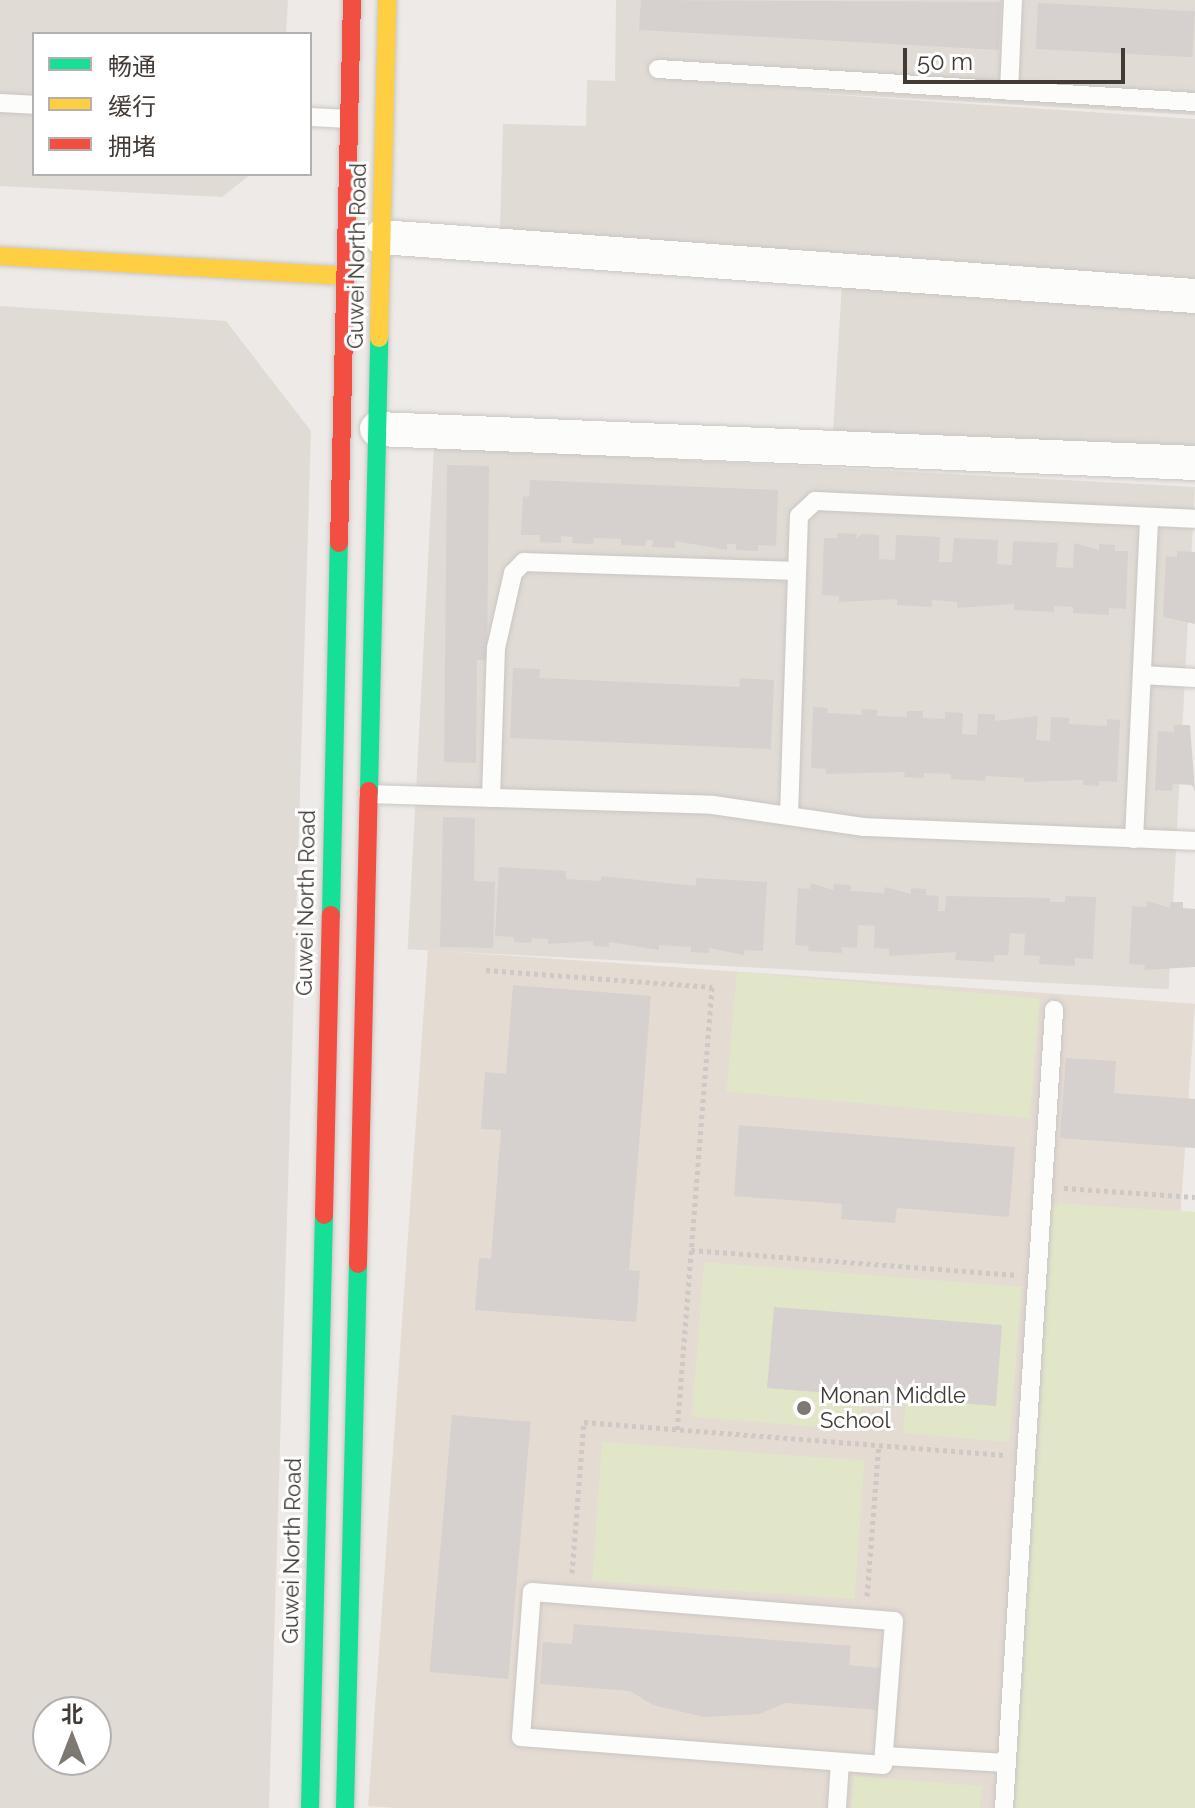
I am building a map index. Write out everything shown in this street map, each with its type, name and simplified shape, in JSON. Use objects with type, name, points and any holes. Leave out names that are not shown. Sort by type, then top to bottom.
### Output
[{"type":"main road","name":"Guwei North Road","points":[[310,1808],[352,0]]},
{"type":"main road","name":"Guwei North Road","points":[[345,1808],[387,0]]},
{"type":"main road","points":[[0,256],[345,276]]},
{"type":"street","points":[[381,237],[1195,296]]},
{"type":"street","points":[[377,429],[1195,463]]},
{"type":"lane","points":[[1009,91],[1013,0]]},
{"type":"lane","points":[[658,69],[1195,102]]},
{"type":"lane","points":[[0,103],[32,105]]},
{"type":"lane","points":[[312,117],[349,119]]},
{"type":"lane","points":[[789,816],[799,516],[815,501],[1195,519]]},
{"type":"lane","points":[[1134,839],[1149,517]]},
{"type":"lane","points":[[491,798],[496,648],[513,573],[524,562],[797,571]]},
{"type":"lane","points":[[1142,675],[1195,678]]},
{"type":"lane","points":[[368,794],[713,805],[864,827],[1195,841]]},
{"type":"lane","points":[[1004,1808],[1054,1010]]},
{"type":"lane","points":[[532,1592],[570,1595],[894,1621],[883,1765],[521,1737],[532,1592]]},
{"type":"lane","points":[[884,1756],[1007,1763]]},
{"type":"lane","points":[[837,1808],[840,1762]]},
{"type":"path","points":[[486,970],[712,987],[677,1430]]},
{"type":"path","points":[[1043,1187],[1195,1197]]},
{"type":"path","points":[[691,1250],[1037,1277]]},
{"type":"path","points":[[570,1595],[584,1422],[1026,1457]]},
{"type":"path","points":[[865,1618],[879,1445]]},
{"type":"shaded area","points":[[0,0],[288,0],[286,32],[32,32],[32,176],[248,176],[222,197],[0,186]]},
{"type":"shaded area","points":[[616,0],[1195,0],[1195,115],[777,91],[1195,119],[1195,449],[833,431],[842,282],[499,262],[503,124],[586,126],[587,80],[615,81]]},
{"type":"shaded area","points":[[0,306],[226,321],[311,431],[269,1808],[0,1808]]},
{"type":"shaded area","points":[[434,447],[1195,487],[1169,989],[408,949]]},
{"type":"shaded area","name":"Monan Middle School","points":[[428,950],[1195,1004],[1139,1808],[368,1806]]},
{"type":"green space","points":[[737,972],[1040,998],[1029,1118],[727,1092]]},
{"type":"green space","points":[[1053,1203],[1195,1212],[1195,1808],[1015,1808]]},
{"type":"green space","points":[[704,1262],[1022,1287],[1009,1442],[903,1433],[906,1399],[996,1406],[775,1307],[768,1388],[856,1395],[856,1402],[862,1403],[860,1430],[692,1417]]},
{"type":"green space","points":[[602,1442],[864,1460],[855,1599],[592,1581]]},
{"type":"green space","points":[[854,1776],[982,1786],[980,1808],[851,1808]]},
{"type":"building","points":[[641,0],[1001,2],[999,50],[639,30]]},
{"type":"building","points":[[1038,3],[1195,11],[1192,57],[1036,49]]},
{"type":"building","points":[[447,465],[489,466],[487,660],[477,660],[476,763],[444,762]]},
{"type":"building","points":[[530,480],[778,490],[776,546],[758,545],[758,551],[736,550],[736,544],[727,544],[727,550],[675,541],[675,548],[652,547],[653,540],[646,540],[645,546],[621,545],[621,539],[594,538],[593,544],[572,543],[573,537],[561,536],[561,543],[540,542],[540,535],[521,535],[523,496],[529,497]]},
{"type":"building","points":[[838,533],[857,534],[856,539],[862,534],[879,535],[879,559],[895,560],[896,535],[940,537],[939,562],[952,562],[954,538],[998,540],[997,564],[1012,565],[1013,541],[1058,543],[1056,567],[1073,568],[1074,543],[1099,550],[1099,544],[1115,545],[1115,551],[1128,551],[1126,609],[1109,608],[1109,615],[1073,613],[1073,607],[1054,606],[1054,612],[1014,610],[1014,604],[957,608],[957,602],[932,600],[932,607],[897,605],[897,599],[839,602],[839,596],[822,595],[824,538],[837,538]]},
{"type":"building","points":[[1177,551],[1195,552],[1195,624],[1163,617],[1166,556],[1177,557]]},
{"type":"building","points":[[513,668],[540,669],[539,678],[739,687],[740,678],[774,680],[771,749],[510,738]]},
{"type":"building","points":[[813,707],[828,708],[827,713],[862,715],[862,709],[877,710],[877,716],[907,717],[907,711],[923,711],[923,718],[945,719],[945,712],[963,713],[962,734],[977,735],[978,714],[995,714],[995,721],[1038,716],[1036,740],[1050,741],[1051,717],[1069,718],[1069,724],[1107,726],[1107,719],[1120,720],[1117,782],[1099,781],[1099,786],[1083,785],[1083,780],[1024,782],[1024,778],[986,776],[985,781],[951,779],[951,774],[924,773],[924,778],[904,777],[905,772],[826,774],[826,769],[811,768]]},
{"type":"building","points":[[1174,725],[1190,725],[1195,792],[1192,785],[1173,784],[1172,791],[1155,790],[1158,731],[1174,732]]},
{"type":"building","points":[[443,817],[475,818],[474,881],[495,882],[493,948],[440,947]]},
{"type":"building","points":[[499,867],[566,871],[566,879],[601,881],[601,876],[696,886],[696,878],[767,882],[763,951],[744,950],[744,955],[709,948],[709,953],[691,952],[691,947],[659,945],[659,950],[609,942],[609,947],[593,946],[593,941],[548,944],[548,939],[532,938],[531,943],[514,942],[514,937],[495,936]]},
{"type":"building","points":[[811,883],[833,890],[834,884],[851,885],[851,891],[884,893],[885,887],[911,894],[911,888],[926,889],[926,895],[939,896],[938,911],[945,911],[946,896],[1050,898],[1050,902],[1065,902],[1065,896],[1096,897],[1093,959],[1075,958],[1075,966],[1039,964],[1040,956],[1024,955],[1025,934],[1010,933],[1008,955],[994,955],[994,962],[955,960],[956,952],[889,956],[889,949],[874,948],[875,926],[858,925],[857,948],[842,947],[842,953],[808,951],[809,946],[795,945],[798,888],[810,889]]},
{"type":"building","points":[[1147,901],[1170,908],[1170,902],[1183,902],[1183,908],[1195,909],[1195,967],[1144,970],[1145,965],[1129,964],[1132,906],[1146,907]]},
{"type":"building","points":[[513,985],[651,996],[629,1270],[640,1271],[636,1322],[475,1310],[479,1258],[491,1259],[501,1130],[481,1129],[485,1072],[506,1074]]},
{"type":"building","points":[[1066,1058],[1116,1061],[1114,1093],[1195,1099],[1195,1148],[1060,1138]]},
{"type":"building","points":[[739,1125],[1015,1147],[1009,1217],[897,1208],[895,1223],[841,1219],[842,1204],[734,1196]]},
{"type":"building","points":[[774,1307],[1002,1325],[996,1406],[898,1398],[898,1406],[855,1402],[856,1395],[767,1388]]},
{"type":"building","points":[[452,1415],[531,1422],[508,1679],[430,1672]]},
{"type":"building","points":[[574,1624],[851,1646],[849,1665],[880,1668],[877,1710],[786,1703],[759,1714],[704,1717],[653,1705],[630,1691],[540,1684],[543,1642],[572,1644]]},
{"type":"traffic: fast","points":[[369,791],[379,338]]},
{"type":"traffic: fast","points":[[331,915],[339,543]]},
{"type":"traffic: fast","points":[[310,1808],[324,1215]]},
{"type":"traffic: fast","points":[[345,1808],[358,1264]]},
{"type":"traffic: slow","points":[[379,338],[387,0]]},
{"type":"traffic: slow","points":[[0,256],[345,276]]},
{"type":"traffic: jam","points":[[339,543],[352,0]]},
{"type":"traffic: jam","points":[[358,1264],[369,791]]},
{"type":"traffic: jam","points":[[324,1215],[331,915]]},
{"type":"place","name":"Monan Middle School","points":[[804,1408]]}]
